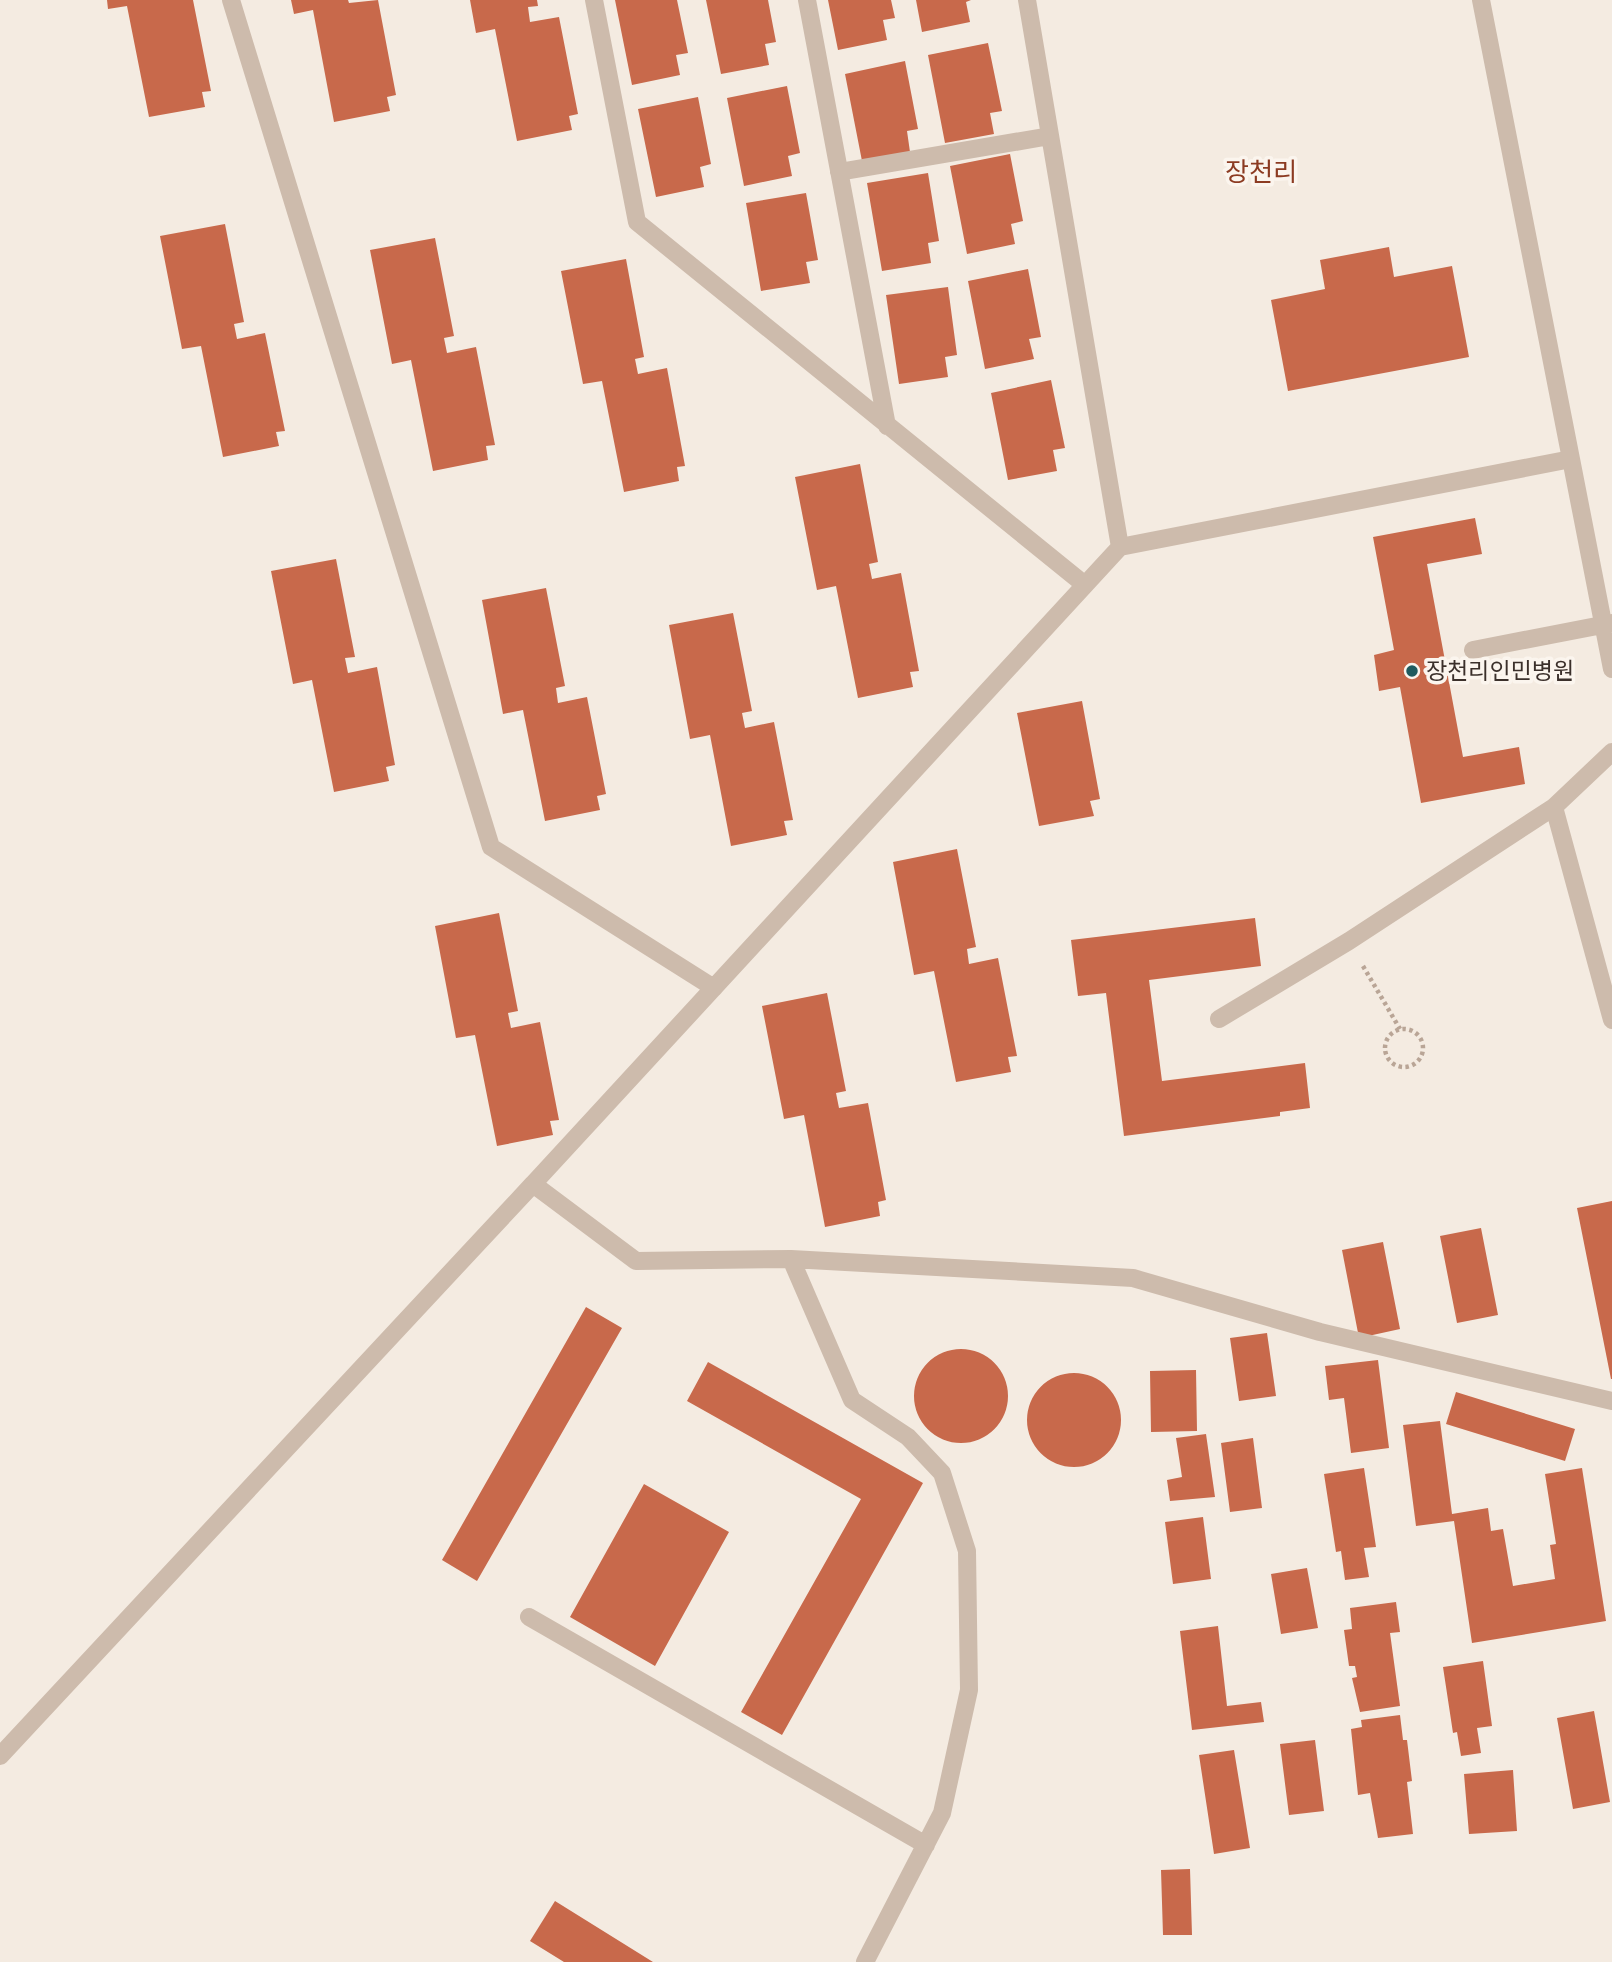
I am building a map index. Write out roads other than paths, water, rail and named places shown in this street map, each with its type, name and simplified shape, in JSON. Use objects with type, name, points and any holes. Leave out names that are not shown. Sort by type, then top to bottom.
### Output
[{"type":"street","points":[[231,0],[491,847],[714,988]]},
{"type":"street","points":[[594,0],[636,222],[1085,585]]},
{"type":"street","points":[[807,0],[887,426]]},
{"type":"street","points":[[1027,0],[1120,547]]},
{"type":"street","points":[[1481,0],[1571,459],[1608,624],[1612,669]]},
{"type":"street","points":[[839,172],[1050,136]]},
{"type":"street","points":[[0,1756],[533,1184],[1120,547],[1571,459]]},
{"type":"street","points":[[1473,650],[1608,624]]},
{"type":"street","points":[[1219,1019],[1349,941],[1554,807],[1612,752]]},
{"type":"street","points":[[1554,807],[1612,1020]]},
{"type":"street","points":[[533,1184],[636,1261],[791,1259],[1133,1278],[1320,1332],[1612,1401]]},
{"type":"street","points":[[791,1259],[852,1401],[908,1437],[942,1473],[967,1551],[969,1689],[942,1813],[865,1962]]},
{"type":"street","points":[[529,1617],[926,1845]]},
{"type":"place","name":"장천리인민병원","points":[[1412,671]]},
{"type":"district","name":"장천리","points":[[1261,172]]}]
